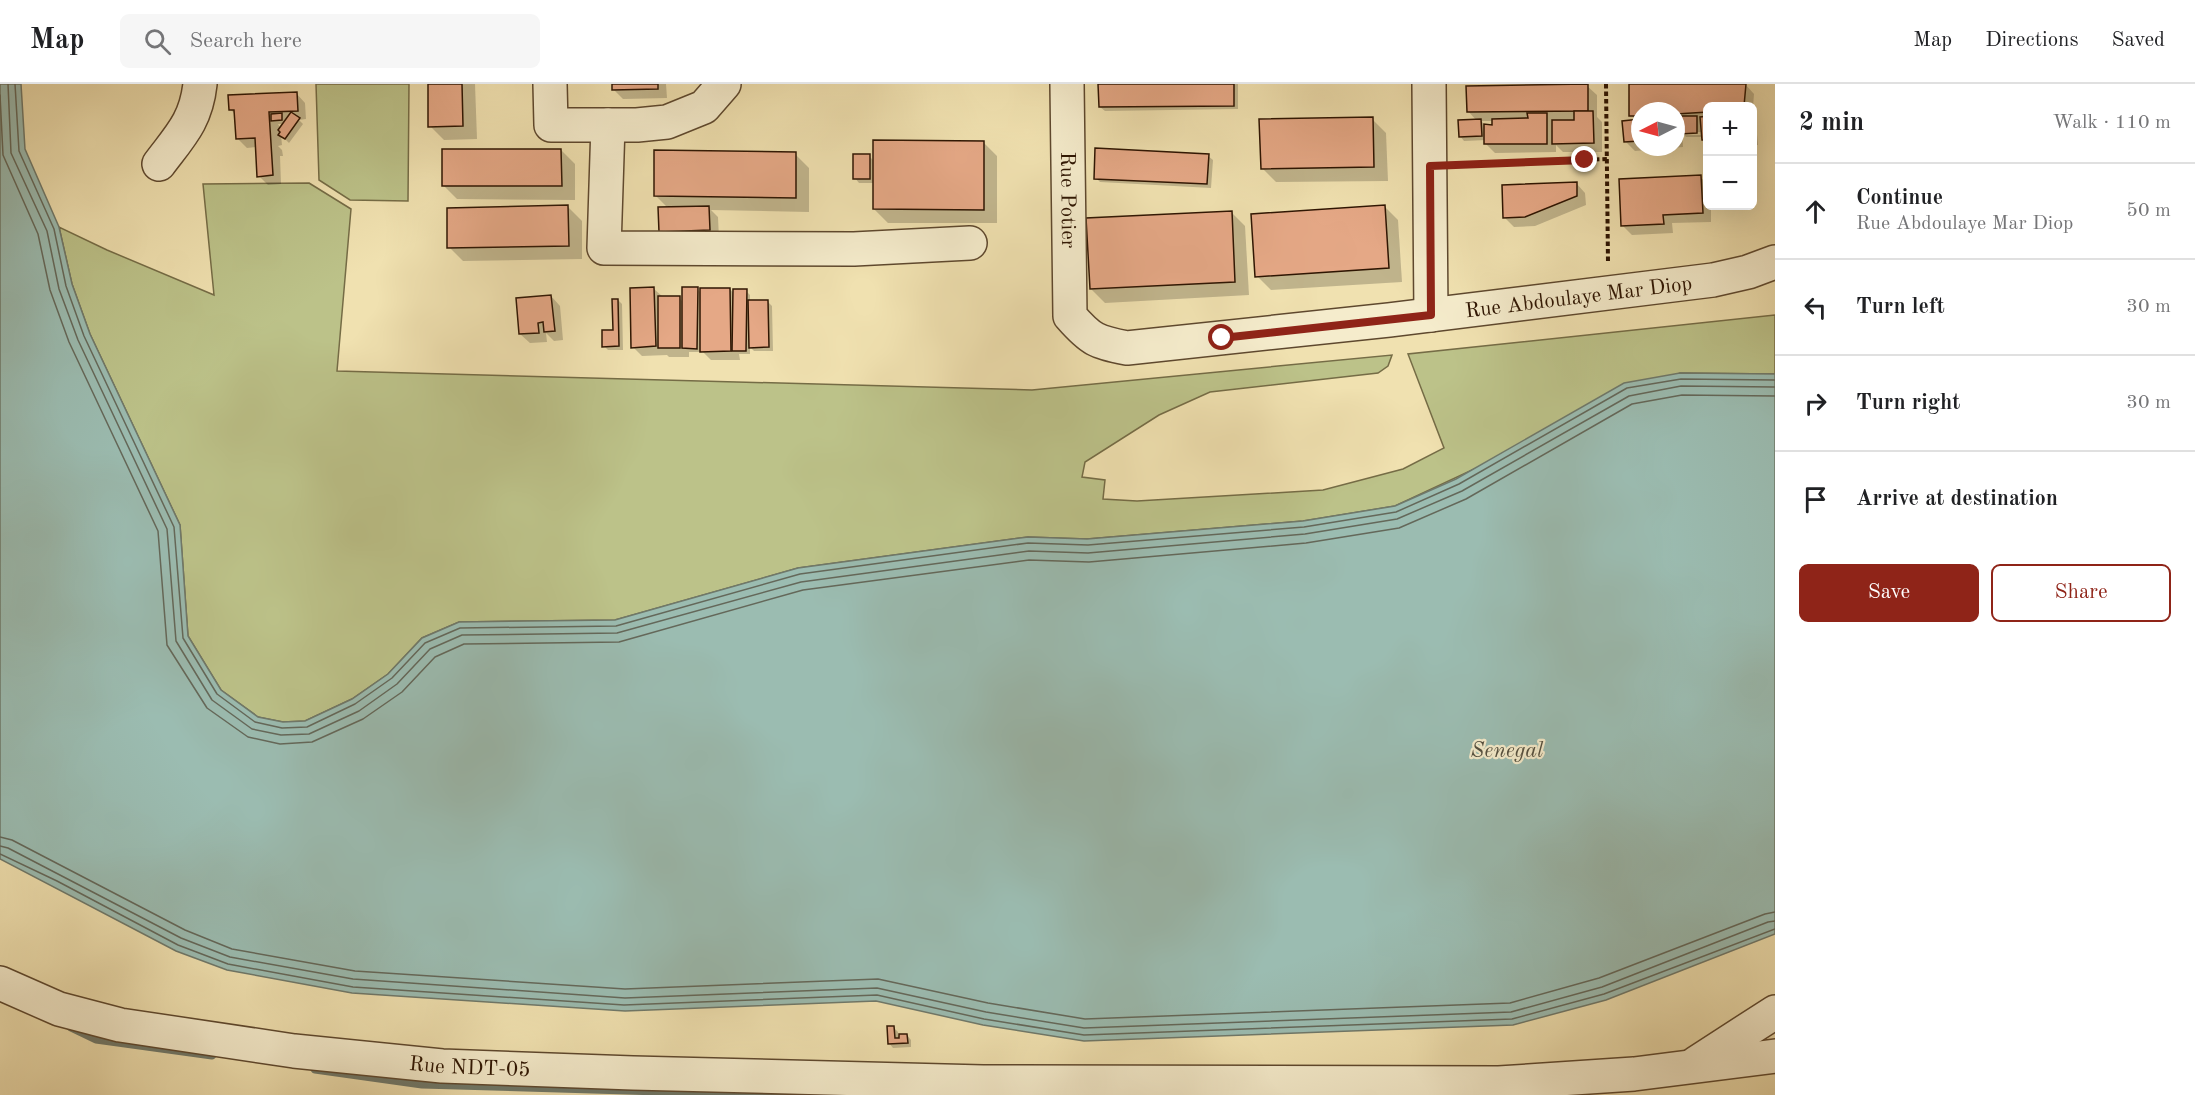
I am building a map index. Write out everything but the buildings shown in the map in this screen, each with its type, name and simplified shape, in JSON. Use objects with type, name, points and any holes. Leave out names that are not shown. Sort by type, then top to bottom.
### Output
[{"type":"street","points":[[159,164],[188,126],[197,105],[200,84]]},
{"type":"street","points":[[550,84],[551,125],[637,125],[667,122],[704,107],[724,84]]},
{"type":"street","name":"Rue Potier","points":[[1066,84],[1070,316]]},
{"type":"street","points":[[1429,84],[1431,315]]},
{"type":"street","points":[[608,125],[604,248],[854,249],[970,243]]},
{"type":"street","name":"Rue Abdoulaye Mar Diop","points":[[1070,316],[1087,336],[1105,344],[1127,348],[1431,315],[1713,280],[1748,272],[1775,262]]},
{"type":"street","name":"Rue NDT-05","points":[[0,983],[59,1009],[120,1025],[294,1051],[633,1084],[1499,1083],[1634,1074],[1775,1056]]},
{"type":"street","points":[[1690,1066],[1775,1012]]},
{"type":"path","points":[[1606,84],[1608,293]]},
{"type":"path","points":[[1430,166],[1607,159]]},
{"type":"green space","points":[[316,84],[409,84],[408,201],[350,200],[319,180]]},
{"type":"green space","points":[[309,183],[351,209],[337,371],[1032,390],[1392,355],[1388,366],[1378,373],[1210,392],[1159,415],[1085,462],[1082,477],[1105,480],[1103,499],[1137,501],[1323,490],[1403,469],[1444,448],[1408,354],[1775,315],[1775,374],[1680,373],[1395,506],[1303,521],[1087,539],[1028,537],[798,568],[615,620],[459,622],[422,638],[388,674],[352,699],[305,721],[283,722],[258,717],[221,690],[188,636],[180,525],[90,334],[72,284],[59,227],[214,295],[203,184]]},
{"type":"water","name":"Senegal","points":[[0,84],[21,84],[25,149],[59,227],[72,284],[90,334],[180,525],[188,636],[221,690],[258,717],[283,722],[305,721],[352,699],[388,674],[422,638],[459,622],[615,620],[798,568],[1028,537],[1087,539],[1303,521],[1395,506],[1456,479],[1624,383],[1680,373],[1775,374],[1775,934],[1606,1000],[1513,1025],[1084,1041],[983,1025],[876,1001],[625,1011],[352,993],[227,970],[176,951],[0,859]]},
{"type":"waterway","points":[[71,1027],[96,1039],[212,1055]]},
{"type":"waterway","points":[[315,1069],[422,1084],[796,1095]]},
{"type":"route","points":[[1222,338],[1431,315],[1430,166],[1585,160]]}]
